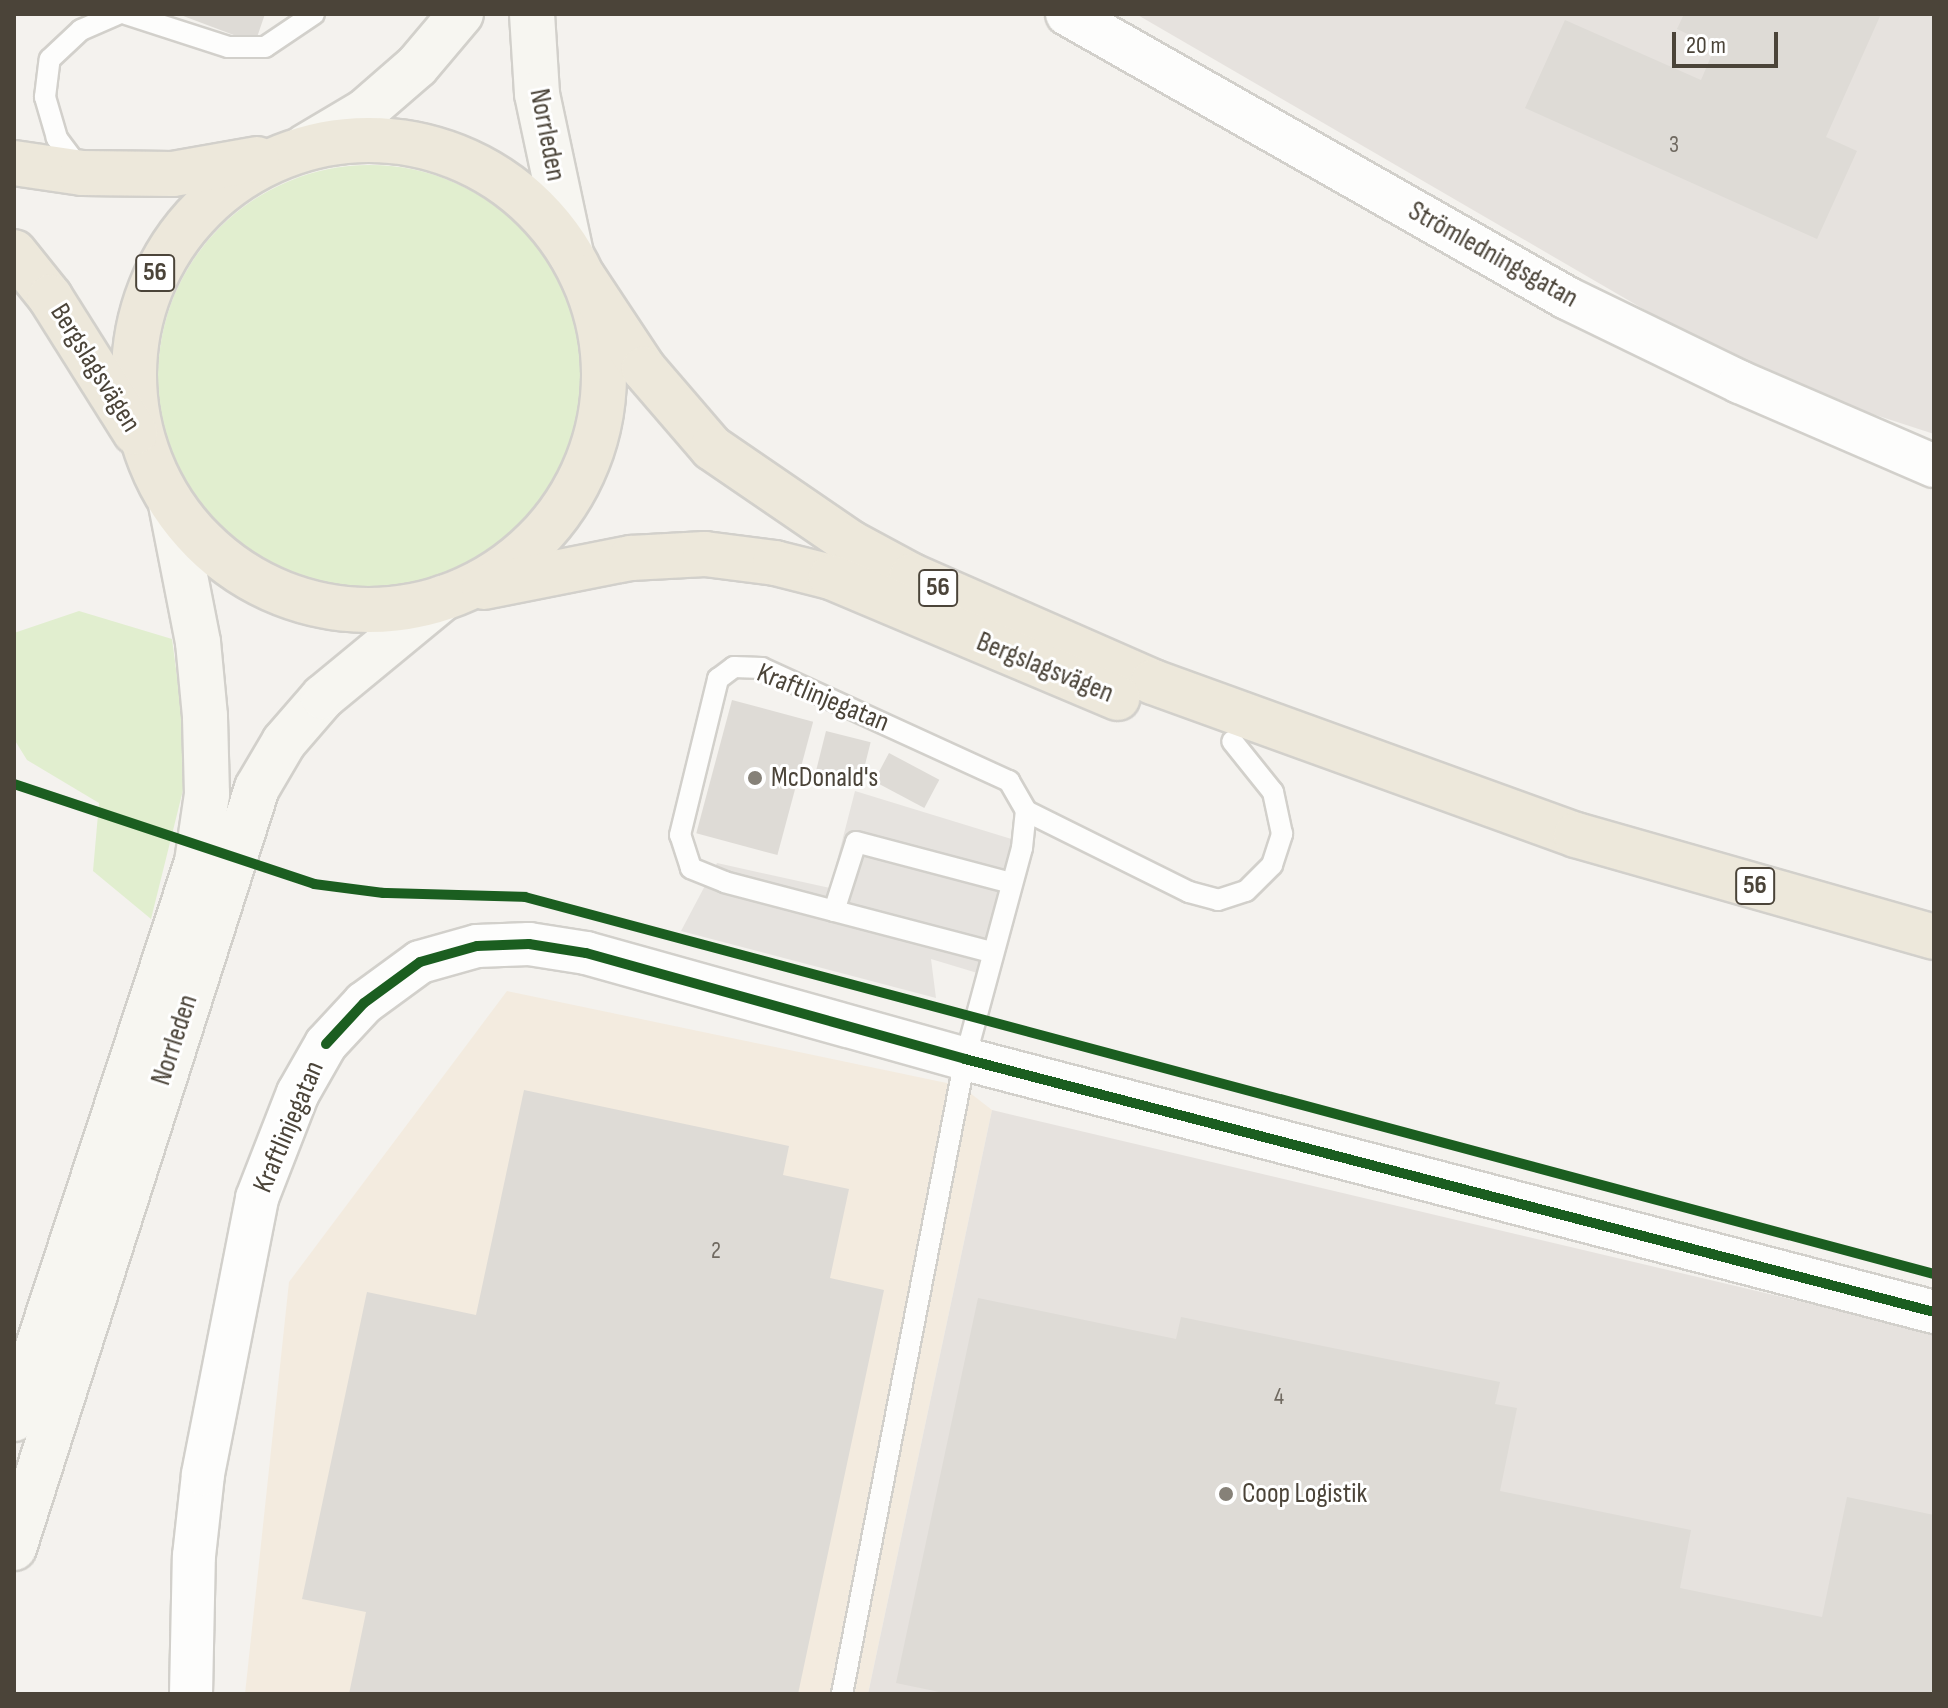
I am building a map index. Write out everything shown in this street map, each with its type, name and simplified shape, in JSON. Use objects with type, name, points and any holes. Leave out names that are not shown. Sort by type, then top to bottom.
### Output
[{"type":"highway","name":"56","points":[[14,163],[82,173],[173,174],[294,151],[366,138],[441,151],[484,169],[533,206],[577,266],[602,343],[604,376],[599,421],[582,475],[565,505],[528,547],[452,595],[382,610],[306,601],[263,585],[212,551],[171,504],[144,447],[133,389],[136,344],[155,273],[187,223],[231,183],[294,151]]},
{"type":"highway","name":"Bergslagsvägen","points":[[14,252],[50,297],[144,447]]},
{"type":"highway","name":"Bergslagsvägen","points":[[577,266],[687,423],[747,475],[851,543],[912,576],[1153,682],[1576,835],[1934,937]]},
{"type":"highway","name":"Bergslagsvägen","points":[[452,595],[631,558],[705,554],[775,563],[831,577],[1055,673],[1232,741],[1499,825],[1576,835]]},
{"type":"main road","points":[[294,151],[364,112],[417,66],[461,14]]},
{"type":"main road","name":"Norrleden","points":[[532,14],[537,94],[577,266]]},
{"type":"main road","name":"Norrleden","points":[[14,1419],[197,862],[207,794],[205,716],[198,642],[171,504]]},
{"type":"main road","name":"Norrleden","points":[[14,1548],[257,788],[284,742],[323,697],[452,595]]},
{"type":"street","name":"Strömledningsgatan","points":[[1067,14],[1567,298],[1740,382],[1934,466]]},
{"type":"street","name":"Kraftlinjegatan","points":[[191,1694],[194,1556],[203,1474],[257,1198],[298,1093],[326,1044],[364,1003],[420,962],[477,946],[529,944],[586,953],[965,1059],[1934,1312]]},
{"type":"lane","points":[[82,173],[57,138],[45,97],[50,59],[81,30],[118,14]]},
{"type":"lane","points":[[126,14],[228,47],[265,47],[314,14]]},
{"type":"lane","name":"Kraftlinjegatan","points":[[991,952],[725,882],[691,868],[684,855],[680,835],[718,679],[734,667],[762,668],[1009,781],[1026,811]]},
{"type":"lane","points":[[842,1694],[965,1059],[1011,883],[1026,811],[1189,892],[1218,900],[1246,891],[1272,865],[1282,834],[1273,792],[1232,741]]},
{"type":"lane","points":[[834,911],[856,842],[1011,883]]},
{"type":"shaded area","points":[[1136,14],[1934,14],[1934,434],[1762,378]]},
{"type":"shaded area","points":[[855,791],[1021,842],[984,975],[931,959],[936,998],[681,931],[717,863],[830,888]]},
{"type":"shaded area","points":[[507,991],[961,1086],[992,1110],[868,1694],[245,1694],[289,1282]]},
{"type":"shaded area","points":[[992,1110],[1934,1333],[1934,1694],[868,1694]]},
{"type":"green space","points":[[370,165],[411,169],[451,182],[488,201],[520,227],[546,259],[565,296],[578,336],[582,377],[578,418],[565,458],[546,495],[520,527],[488,553],[451,572],[411,585],[370,589],[329,585],[289,572],[252,553],[220,527],[194,495],[175,458],[162,418],[158,377],[162,336],[175,296],[194,259],[220,227],[252,201],[289,182],[329,169]]},
{"type":"green space","points":[[79,611],[172,639],[189,766],[151,919],[93,871],[99,803],[27,760],[14,739],[14,633]]},
{"type":"building","points":[[178,14],[265,14],[255,43]]},
{"type":"building","points":[[1684,14],[1881,14],[1826,137],[1857,151],[1817,239],[1525,108],[1565,20],[1701,80],[1715,47],[1677,29]]},
{"type":"building","name":"McDonald's","points":[[732,700],[813,722],[777,855],[696,833]]},
{"type":"building","points":[[826,731],[871,742],[859,789],[814,778]]},
{"type":"building","points":[[889,753],[939,780],[924,808],[874,781]]},
{"type":"building","points":[[524,1090],[789,1146],[783,1175],[849,1189],[830,1278],[884,1290],[798,1694],[349,1694],[366,1612],[302,1599],[367,1292],[476,1315]]},
{"type":"building","name":"Coop Logistik","points":[[978,1298],[1176,1339],[1181,1317],[1500,1382],[1495,1404],[1517,1408],[1500,1491],[1691,1530],[1680,1588],[1822,1617],[1847,1497],[1934,1515],[1934,1694],[949,1694],[896,1683]]},
{"type":"cycle path","points":[[14,784],[314,884],[383,893],[525,897],[1934,1274]]},
{"type":"cycle path","points":[[326,1044],[364,1003],[420,962],[477,946],[529,944],[586,953],[965,1059],[1934,1312]]},
{"type":"place","name":"McDonald's","points":[[755,778]]},
{"type":"place","name":"Coop Logistik","points":[[1226,1494]]}]
